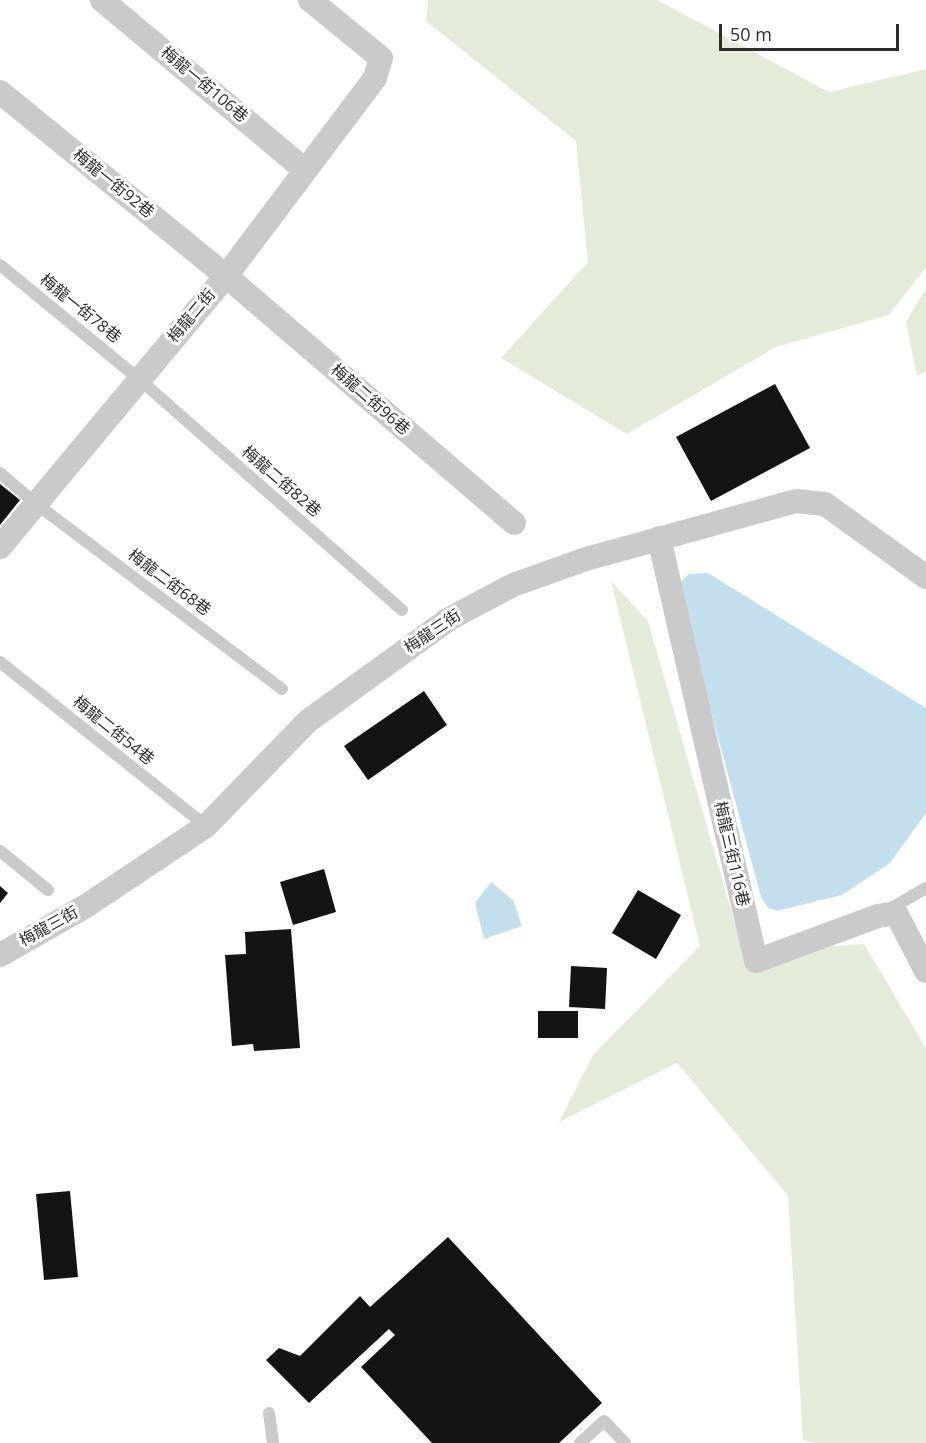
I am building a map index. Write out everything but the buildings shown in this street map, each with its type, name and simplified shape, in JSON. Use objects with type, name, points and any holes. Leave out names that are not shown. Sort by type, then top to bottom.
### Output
[{"type":"street","name":"梅龍一街106巷","points":[[102,0],[305,171]]},
{"type":"street","name":"梅龍二街","points":[[0,547],[226,276],[375,78],[381,58],[310,0]]},
{"type":"street","name":"梅龍一街92巷","points":[[0,92],[226,276]]},
{"type":"street","name":"梅龍二街96巷","points":[[226,276],[514,523]]},
{"type":"street","name":"梅龍三街","points":[[0,955],[86,906],[206,826],[308,721],[449,619],[513,585],[586,559],[796,501],[825,504],[926,577]]},
{"type":"street","name":"梅龍三街116巷","points":[[659,538],[756,961],[878,916]]},
{"type":"street","points":[[878,916],[896,913],[926,971]]},
{"type":"lane","name":"梅龍一街78巷","points":[[0,265],[139,379]]},
{"type":"lane","name":"梅龍二街82巷","points":[[139,379],[402,610]]},
{"type":"lane","name":"梅龍二街68巷","points":[[0,472],[35,503],[282,689]]},
{"type":"lane","name":"梅龍二街54巷","points":[[0,662],[206,826]]},
{"type":"lane","points":[[0,851],[48,890]]},
{"type":"lane","points":[[878,916],[926,888]]},
{"type":"lane","points":[[268,1413],[273,1443]]},
{"type":"lane","points":[[580,1443],[604,1421],[625,1443]]},
{"type":"green space","points":[[428,0],[657,0],[829,92],[926,69],[926,267],[889,315],[776,347],[627,434],[501,358],[588,262],[576,141],[426,21]]},
{"type":"green space","points":[[926,288],[926,371],[917,376],[906,322]]},
{"type":"green space","points":[[611,581],[648,621],[743,952],[864,944],[926,1048],[926,1443],[813,1443],[803,1440],[788,1196],[677,1063],[559,1122],[593,1055],[700,946]]},
{"type":"water","points":[[708,573],[926,708],[926,813],[890,863],[842,895],[777,911],[768,908],[761,897],[677,585],[689,574]]},
{"type":"water","points":[[491,882],[513,900],[522,926],[484,939],[475,903]]}]
